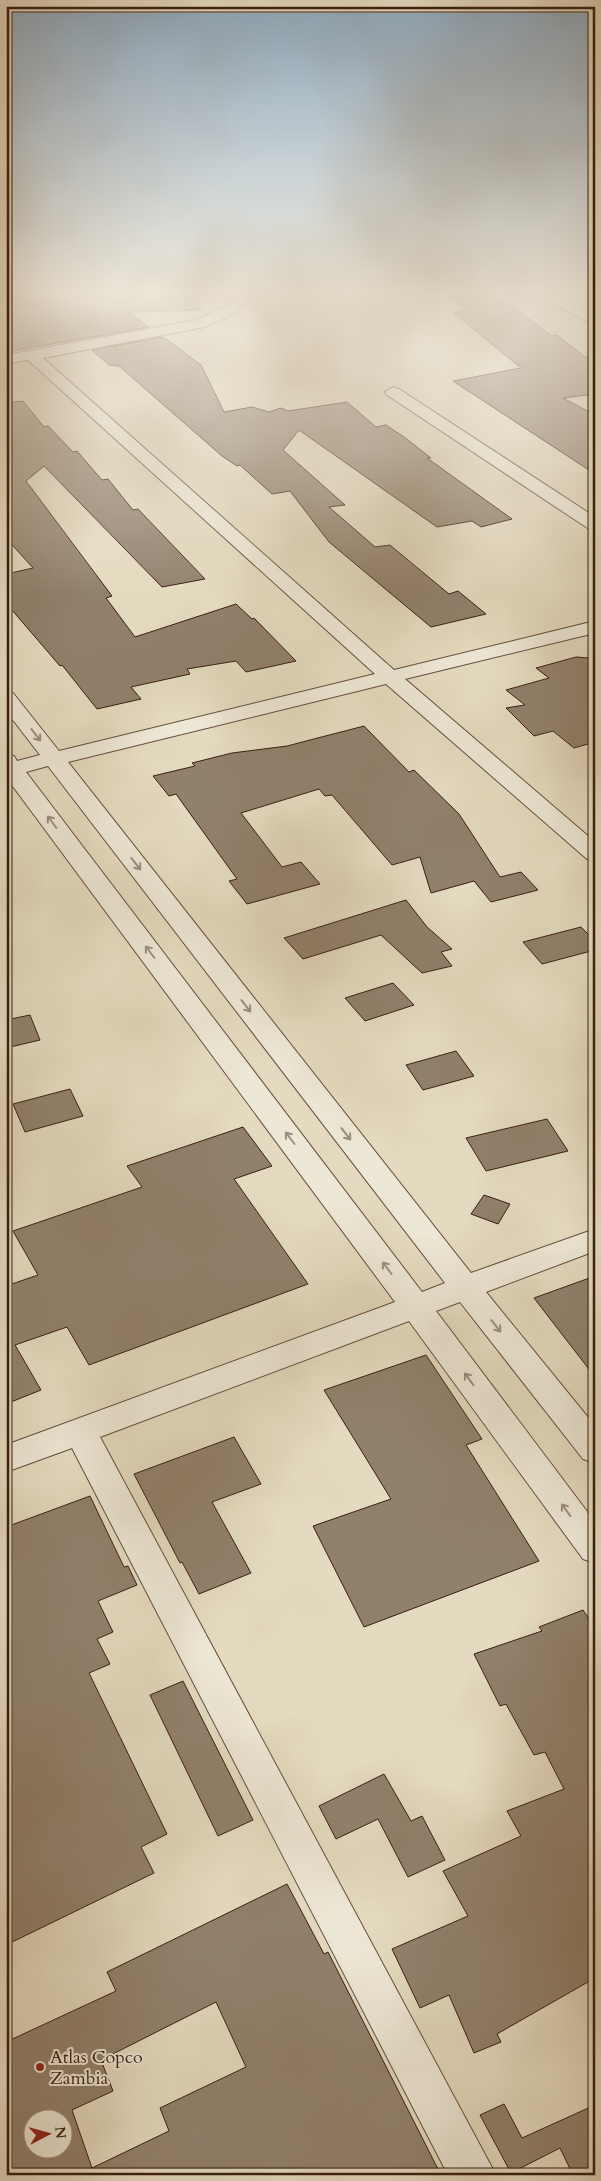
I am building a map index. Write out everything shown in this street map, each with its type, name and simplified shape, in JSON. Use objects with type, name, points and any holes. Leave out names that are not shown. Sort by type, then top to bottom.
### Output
[{"type":"street","points":[[72,392],[391,678],[595,854]]},
{"type":"street","points":[[393,392],[595,525]]},
{"type":"street","points":[[595,627],[391,678],[54,758],[8,766],[176,986],[595,1549]]},
{"type":"street","points":[[6,697],[466,1288],[595,1450]]},
{"type":"street","points":[[176,986],[221,973]]},
{"type":"street","points":[[6,1459],[595,1239]]},
{"type":"street","points":[[80,1431],[473,2175]]},
{"type":"building","points":[[149,392],[214,392],[224,412],[252,407],[269,412],[281,408],[288,411],[347,402],[376,427],[386,425],[431,458],[427,458],[512,519],[481,527],[472,521],[437,527],[299,430],[283,450],[345,505],[329,507],[375,547],[390,545],[449,594],[458,591],[486,614],[431,627],[329,542],[290,491],[272,494],[240,465],[237,466],[222,456]]},
{"type":"building","points":[[469,392],[595,392],[595,394],[563,398],[595,415],[595,474]]},
{"type":"building","points":[[23,401],[44,427],[48,426],[73,452],[77,451],[102,480],[108,479],[133,510],[138,509],[205,579],[162,587],[44,466],[26,481],[112,596],[106,598],[135,637],[236,604],[252,619],[254,618],[296,661],[246,672],[236,661],[187,669],[190,674],[131,687],[141,699],[97,709],[62,665],[60,666],[6,603],[6,574],[33,568],[6,538],[6,403]]},
{"type":"building","points":[[576,657],[589,658],[595,673],[595,742],[574,748],[553,731],[534,736],[506,708],[525,705],[506,690],[549,678],[536,668]]},
{"type":"building","points":[[364,726],[409,772],[414,770],[459,814],[500,877],[521,872],[538,890],[491,902],[474,881],[431,893],[420,857],[392,865],[332,795],[325,796],[319,789],[241,813],[282,867],[301,862],[320,884],[247,904],[229,881],[237,879],[176,794],[169,796],[153,776],[195,766],[192,763],[232,753],[287,746]]},
{"type":"building","points":[[406,900],[427,927],[452,949],[441,952],[452,966],[422,973],[381,935],[303,959],[284,938]]},
{"type":"building","points":[[581,927],[595,941],[595,950],[542,964],[523,942]]},
{"type":"building","points":[[393,983],[414,1005],[365,1021],[345,998]]},
{"type":"building","points":[[30,1015],[40,1040],[6,1048],[6,1020]]},
{"type":"building","points":[[456,1051],[474,1076],[423,1090],[406,1065]]},
{"type":"building","points":[[70,1089],[83,1116],[25,1132],[13,1104]]},
{"type":"building","points":[[547,1119],[568,1151],[486,1171],[466,1138]]},
{"type":"building","points":[[243,1127],[272,1166],[234,1179],[308,1284],[89,1365],[67,1327],[15,1345],[41,1390],[6,1404],[6,1286],[38,1275],[13,1231],[142,1187],[127,1166]]},
{"type":"building","points":[[484,1195],[510,1204],[498,1224],[471,1214]]},
{"type":"building","points":[[595,1276],[595,1377],[534,1298]]},
{"type":"building","points":[[426,1355],[482,1439],[466,1445],[539,1561],[364,1627],[313,1526],[391,1499],[324,1390]]},
{"type":"building","points":[[234,1437],[261,1484],[212,1502],[251,1573],[199,1594],[182,1562],[180,1563],[134,1474]]},
{"type":"building","points":[[90,1496],[124,1567],[128,1566],[137,1585],[98,1601],[113,1632],[97,1639],[110,1664],[89,1673],[167,1834],[141,1847],[154,1873],[6,1945],[6,1527]]},
{"type":"building","points":[[583,1610],[595,1628],[595,1978],[497,2034],[501,2042],[474,2053],[449,1995],[420,2008],[392,1949],[468,1916],[443,1871],[521,1836],[507,1811],[564,1789],[545,1752],[534,1755],[506,1704],[500,1706],[474,1654],[542,1631],[539,1627]]},
{"type":"building","points":[[183,1681],[253,1820],[218,1836],[150,1695]]},
{"type":"building","points":[[384,1774],[411,1821],[422,1816],[445,1860],[408,1877],[378,1819],[336,1839],[319,1806]]},
{"type":"building","points":[[287,1884],[324,1954],[328,1952],[441,2175],[6,2175],[6,2042],[116,1991],[107,1972]],"holes":[[[216,2002],[246,2067],[160,2108],[169,2131],[92,2168],[72,2110],[113,2091],[101,2060]]]},
{"type":"building","points":[[504,2104],[522,2138],[595,2105],[595,2175],[573,2175],[560,2148],[511,2173],[480,2115]]},
{"type":"place","name":"Atlas Copco Zambia","points":[[40,2067]]}]
